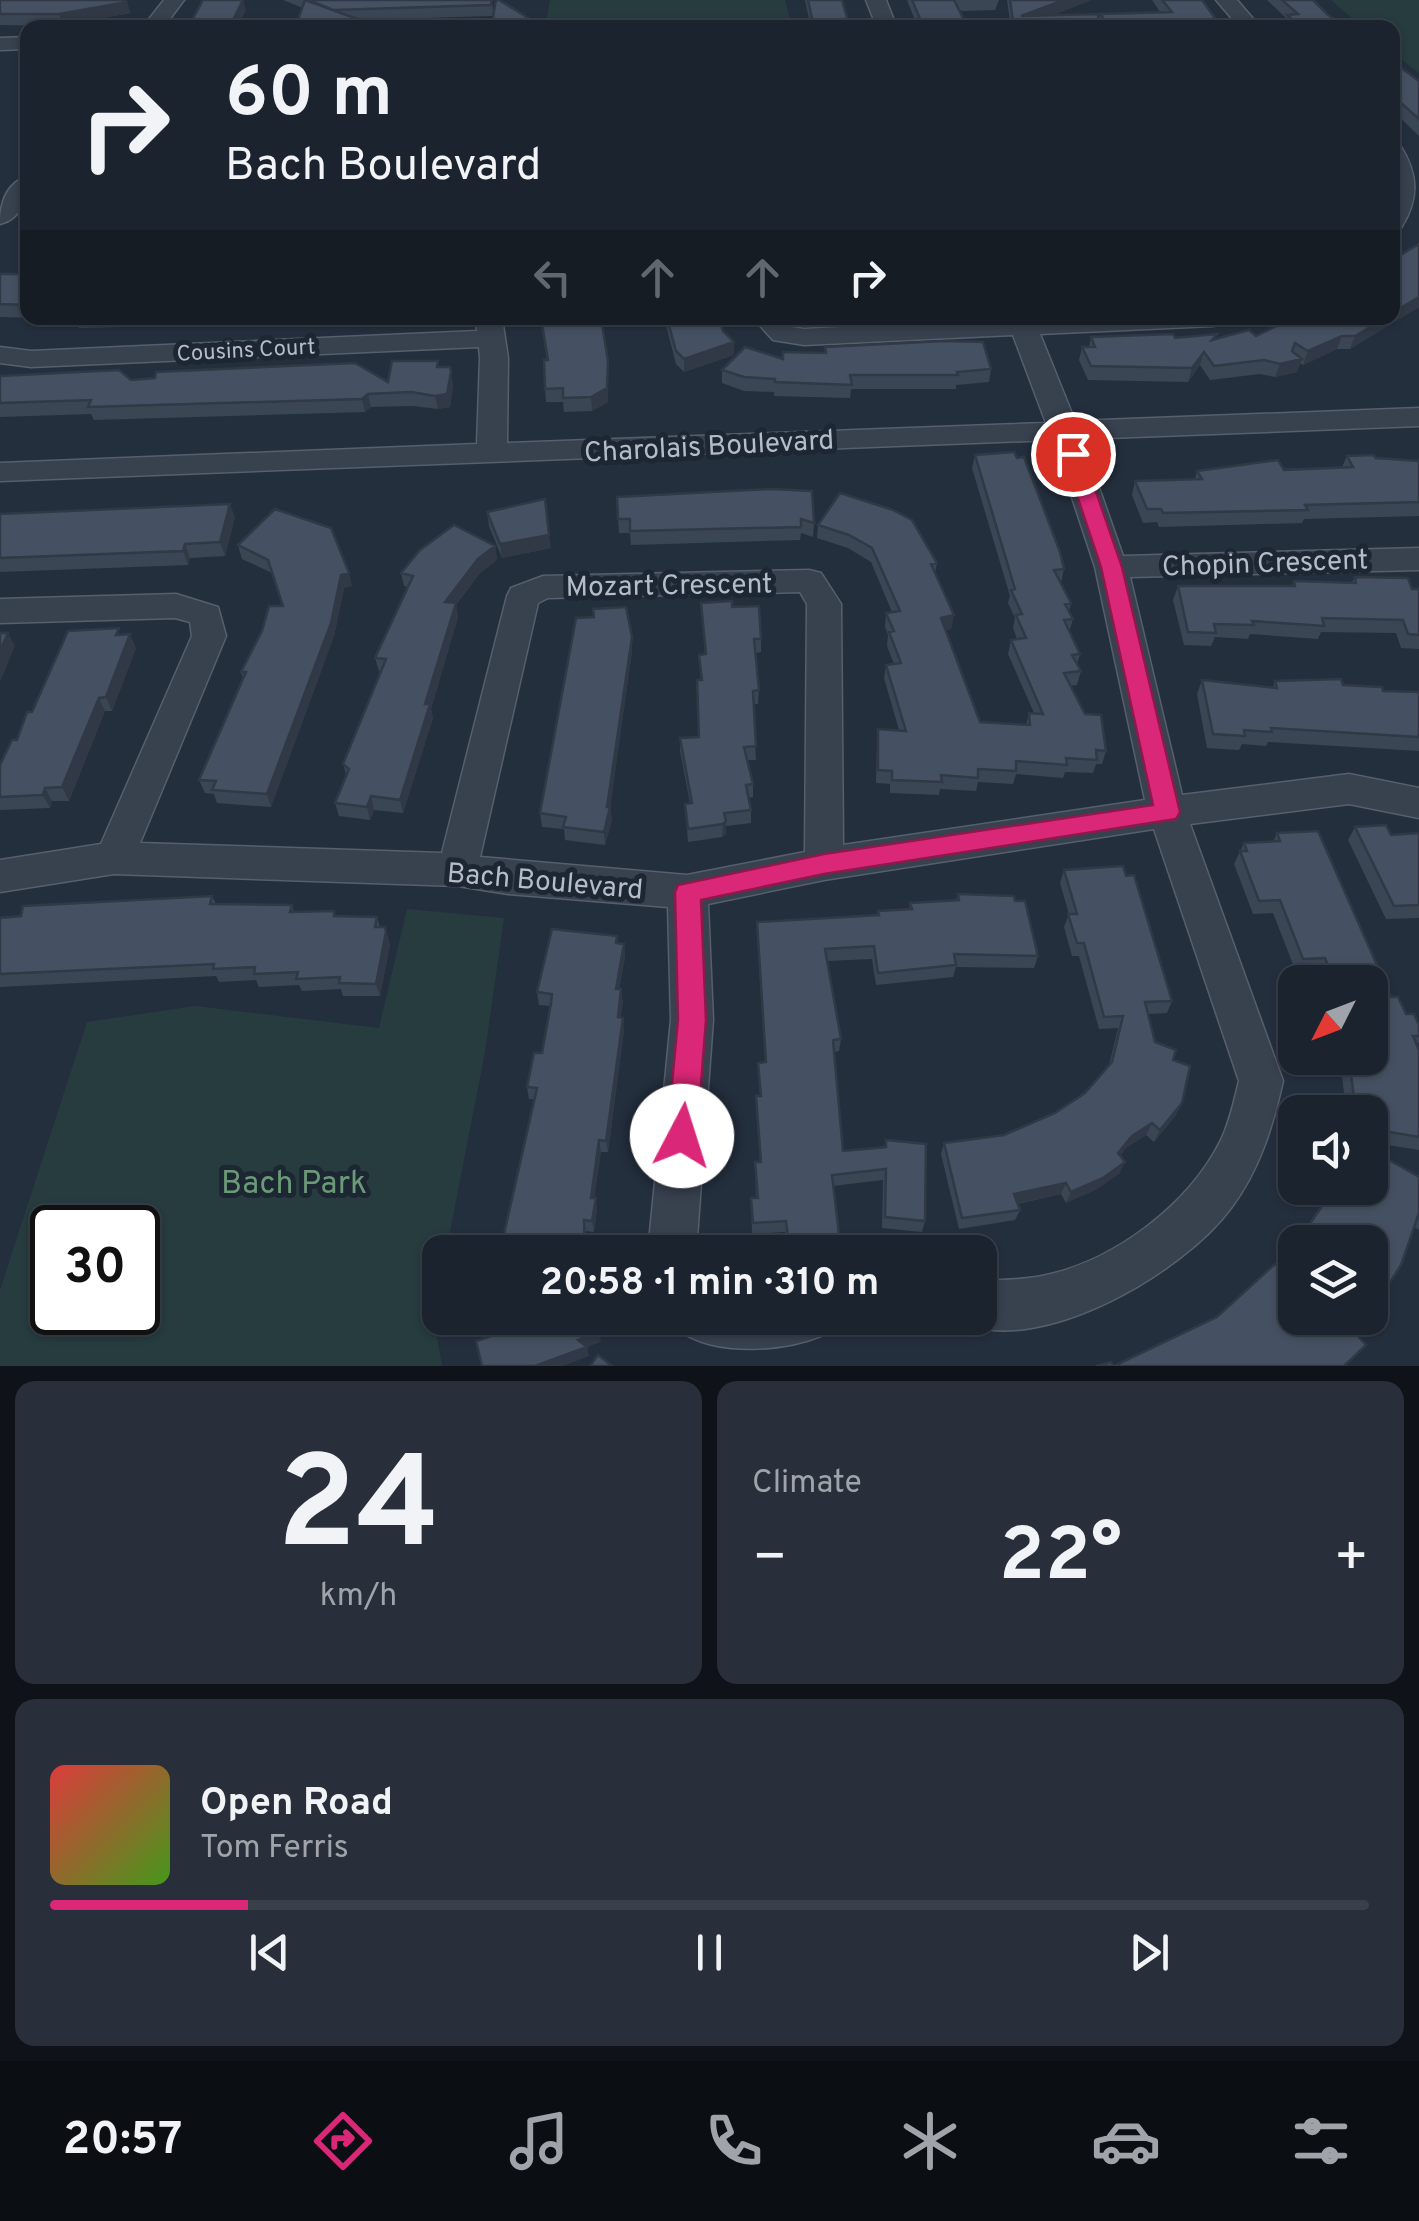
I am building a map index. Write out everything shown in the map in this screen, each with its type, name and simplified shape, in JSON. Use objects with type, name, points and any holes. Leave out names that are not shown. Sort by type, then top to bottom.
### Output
[{"type":"street","points":[[158,20],[174,0]]},
{"type":"street","points":[[1226,0],[1244,20]]},
{"type":"street","points":[[1400,161],[1408,185],[1400,214]]},
{"type":"street","points":[[0,217],[20,193]]},
{"type":"street","points":[[773,325],[782,334],[804,337],[978,325]]},
{"type":"street","points":[[997,1304],[1046,1300],[1118,1272],[1184,1228],[1237,1163],[1256,1118],[1262,1081],[1167,812],[1111,567],[1023,325]]},
{"type":"street","points":[[490,328],[492,453]]},
{"type":"street","name":"Cousins Court","points":[[0,356],[30,358],[490,328]]},
{"type":"street","name":"Charolais Boulevard","points":[[0,472],[1419,416]]},
{"type":"street","name":"Chopin Crescent","points":[[1111,567],[1419,559]]},
{"type":"street","name":"Mozart Crescent","points":[[458,870],[524,596],[544,587],[809,580],[824,604],[824,864]]},
{"type":"street","points":[[0,611],[176,606],[206,615],[210,636],[114,858]]},
{"type":"street","points":[[1167,812],[1350,790],[1419,802]]},
{"type":"street","name":"Bach Boulevard","points":[[0,876],[114,858],[458,870],[508,878],[688,892],[824,864],[1167,812]]},
{"type":"street","points":[[673,1235],[692,1020],[688,892]]},
{"type":"green space","points":[[550,0],[785,0],[790,20],[547,20]]},
{"type":"green space","points":[[1331,0],[1419,0],[1419,73],[1400,58],[1400,20],[1354,20]]},
{"type":"green space","name":"Bach Park","points":[[407,909],[504,918],[485,1052],[449,1235],[422,1235],[422,1335],[437,1335],[442,1366],[0,1366],[0,1290],[87,1022],[195,1006],[379,1028]]},
{"type":"building","points":[[0,0],[127,2],[59,14],[0,14]]},
{"type":"building","points":[[203,0],[243,0],[233,20],[192,20]]},
{"type":"building","points":[[305,0],[360,20],[298,20]]},
{"type":"building","points":[[309,0],[492,0],[491,5],[333,10]]},
{"type":"building","points":[[496,0],[530,19],[530,20],[492,20]]},
{"type":"building","points":[[808,0],[842,0],[848,20],[812,20]]},
{"type":"building","points":[[912,0],[954,0],[964,20],[921,20]]},
{"type":"building","points":[[1010,0],[1064,0],[1021,16],[1098,14],[1098,20],[1013,20]]},
{"type":"building","points":[[1162,0],[1202,0],[1216,20],[1105,20],[1100,14],[1172,12]]},
{"type":"building","points":[[1282,0],[1313,0],[1335,20],[1293,20],[1287,15],[1298,14]]},
{"type":"building","points":[[1400,67],[1419,81],[1419,119],[1400,102]]},
{"type":"building","points":[[1419,244],[1419,297],[1400,308],[1400,255]]},
{"type":"building","points":[[0,274],[20,274],[20,305],[0,304]]},
{"type":"building","points":[[542,325],[602,325],[608,361],[607,388],[591,397],[563,398],[563,388],[545,389],[544,360],[548,360]]},
{"type":"building","points":[[669,325],[721,325],[734,342],[684,359],[676,351]]},
{"type":"building","points":[[1279,325],[1374,325],[1355,336],[1342,336],[1308,351],[1295,343],[1292,351],[1302,359],[1280,364],[1264,360],[1214,366],[1204,352],[1192,368],[1091,366],[1082,347],[1095,347],[1091,337],[1217,334],[1212,340],[1249,330],[1256,336]]},
{"type":"building","points":[[983,342],[991,369],[957,372],[958,375],[850,375],[852,385],[775,382],[722,370],[745,347],[783,359],[783,352],[826,353],[825,347]]},
{"type":"building","points":[[392,361],[438,361],[437,367],[450,367],[447,394],[411,392],[368,394],[362,399],[88,407],[91,400],[0,403],[0,376],[119,370],[131,380],[155,378],[156,372],[355,363],[388,382]]},
{"type":"building","points":[[1014,452],[1017,458],[1024,457],[1064,569],[1054,570],[1071,603],[1065,604],[1073,619],[1064,620],[1080,654],[1072,655],[1081,671],[1064,673],[1085,714],[1101,715],[1106,751],[1096,750],[1097,760],[1066,758],[1067,765],[1016,761],[1016,771],[978,769],[978,778],[941,775],[942,782],[892,780],[892,771],[878,770],[878,729],[906,731],[886,665],[901,663],[886,613],[900,611],[872,548],[818,525],[840,493],[912,520],[937,563],[931,564],[954,615],[941,618],[980,722],[1030,725],[1029,713],[1043,714],[1011,640],[1026,638],[1016,615],[1022,614],[1011,590],[1015,589],[975,455]]},
{"type":"building","points":[[1347,456],[1419,461],[1419,502],[1305,505],[1308,510],[1163,513],[1161,509],[1147,509],[1135,481],[1202,479],[1197,471],[1278,460],[1284,470],[1353,467]]},
{"type":"building","points":[[771,489],[812,491],[814,523],[801,519],[801,527],[630,531],[630,519],[618,519],[617,497]]},
{"type":"building","points":[[545,499],[549,535],[500,544],[487,512]]},
{"type":"building","points":[[230,504],[220,542],[185,544],[183,551],[0,558],[0,514]]},
{"type":"building","points":[[275,509],[331,528],[349,573],[341,575],[331,623],[267,794],[212,790],[216,781],[199,780],[246,672],[241,672],[262,631],[269,606],[283,606],[268,560],[238,545]]},
{"type":"building","points":[[454,525],[495,546],[478,559],[445,602],[456,603],[400,800],[371,796],[367,807],[335,803],[349,769],[343,764],[386,659],[375,658],[413,576],[401,573],[420,550]]},
{"type":"building","points":[[1355,577],[1408,578],[1412,589],[1419,589],[1419,635],[1408,634],[1403,620],[1322,618],[1324,626],[1252,621],[1254,625],[1214,624],[1216,633],[1188,632],[1178,586],[1295,586],[1294,581],[1356,583]]},
{"type":"building","points":[[732,601],[732,607],[759,606],[761,639],[754,639],[759,690],[753,691],[756,746],[744,747],[753,784],[746,785],[751,810],[724,813],[723,824],[688,829],[685,804],[692,803],[680,738],[699,737],[699,655],[706,654],[701,603]]},
{"type":"building","points":[[626,607],[632,637],[604,832],[563,827],[566,817],[540,813],[576,618],[594,617],[593,609]]},
{"type":"building","points":[[119,628],[116,635],[130,634],[106,697],[99,698],[62,787],[45,788],[43,795],[0,797],[0,765],[12,740],[17,740],[27,712],[32,712],[68,631]]},
{"type":"building","points":[[0,633],[8,633],[0,651]]},
{"type":"building","points":[[1341,679],[1343,685],[1419,692],[1419,737],[1271,728],[1272,732],[1244,730],[1245,736],[1213,734],[1202,680],[1277,688],[1275,681]]},
{"type":"building","points":[[1386,825],[1391,835],[1419,833],[1419,905],[1394,906],[1355,827]]},
{"type":"building","points":[[1318,831],[1377,965],[1328,965],[1325,958],[1303,959],[1280,900],[1259,901],[1240,851],[1247,851],[1244,843],[1280,841],[1277,833]]},
{"type":"building","points":[[1123,866],[1126,876],[1134,875],[1172,1001],[1145,1002],[1155,1042],[1176,1050],[1173,1060],[1190,1066],[1182,1103],[1160,1130],[1152,1123],[1132,1136],[1118,1153],[1125,1162],[1103,1178],[1071,1192],[1066,1183],[1014,1194],[1020,1210],[962,1218],[944,1143],[1004,1135],[1055,1113],[1085,1093],[1112,1062],[1123,1016],[1104,1017],[1084,943],[1077,943],[1068,914],[1077,914],[1064,870]]},
{"type":"building","points":[[958,894],[1014,896],[1015,901],[1025,901],[1038,956],[954,954],[956,965],[878,973],[874,946],[825,949],[841,1039],[833,1040],[843,1151],[886,1147],[886,1140],[926,1144],[925,1221],[885,1217],[886,1169],[832,1175],[839,1234],[788,1235],[786,1221],[753,1223],[751,1198],[758,1198],[755,1162],[761,1162],[758,1063],[766,1062],[757,922],[879,915],[878,911],[912,909],[910,903],[959,900]]},
{"type":"building","points":[[212,896],[210,904],[292,905],[290,912],[334,911],[334,916],[377,917],[375,927],[385,927],[386,932],[376,984],[339,983],[340,977],[296,979],[298,972],[254,974],[255,967],[213,969],[214,964],[0,974],[0,918],[21,916],[23,906]]},
{"type":"building","points":[[552,929],[617,936],[616,943],[624,944],[616,989],[621,989],[618,1017],[623,1018],[606,1141],[599,1140],[592,1221],[584,1220],[584,1235],[504,1235],[537,1088],[527,1087],[534,1053],[542,1053],[551,1003],[552,994],[537,992]]},
{"type":"building","points":[[1388,990],[1391,997],[1398,997],[1406,1014],[1414,1014],[1419,1025],[1419,1036],[1413,1036],[1419,1050],[1419,1137],[1388,1132],[1388,1095],[1354,1095],[1351,1075],[1388,1075]]},
{"type":"building","points":[[1388,1159],[1419,1177],[1419,1213],[1401,1265],[1388,1286],[1388,1225],[1309,1225],[1323,1205],[1388,1205]]},
{"type":"building","points":[[1275,1264],[1278,1335],[1357,1335],[1366,1345],[1344,1366],[1114,1366],[1217,1317]]},
{"type":"building","points":[[494,1335],[591,1335],[578,1340],[587,1347],[535,1366],[482,1366],[476,1341]]},
{"type":"building","points":[[598,1355],[612,1366],[590,1366]]},
{"type":"route","points":[[682,1136],[692,1020],[688,892],[824,864],[1167,812],[1111,567],[1073,454]]}]
